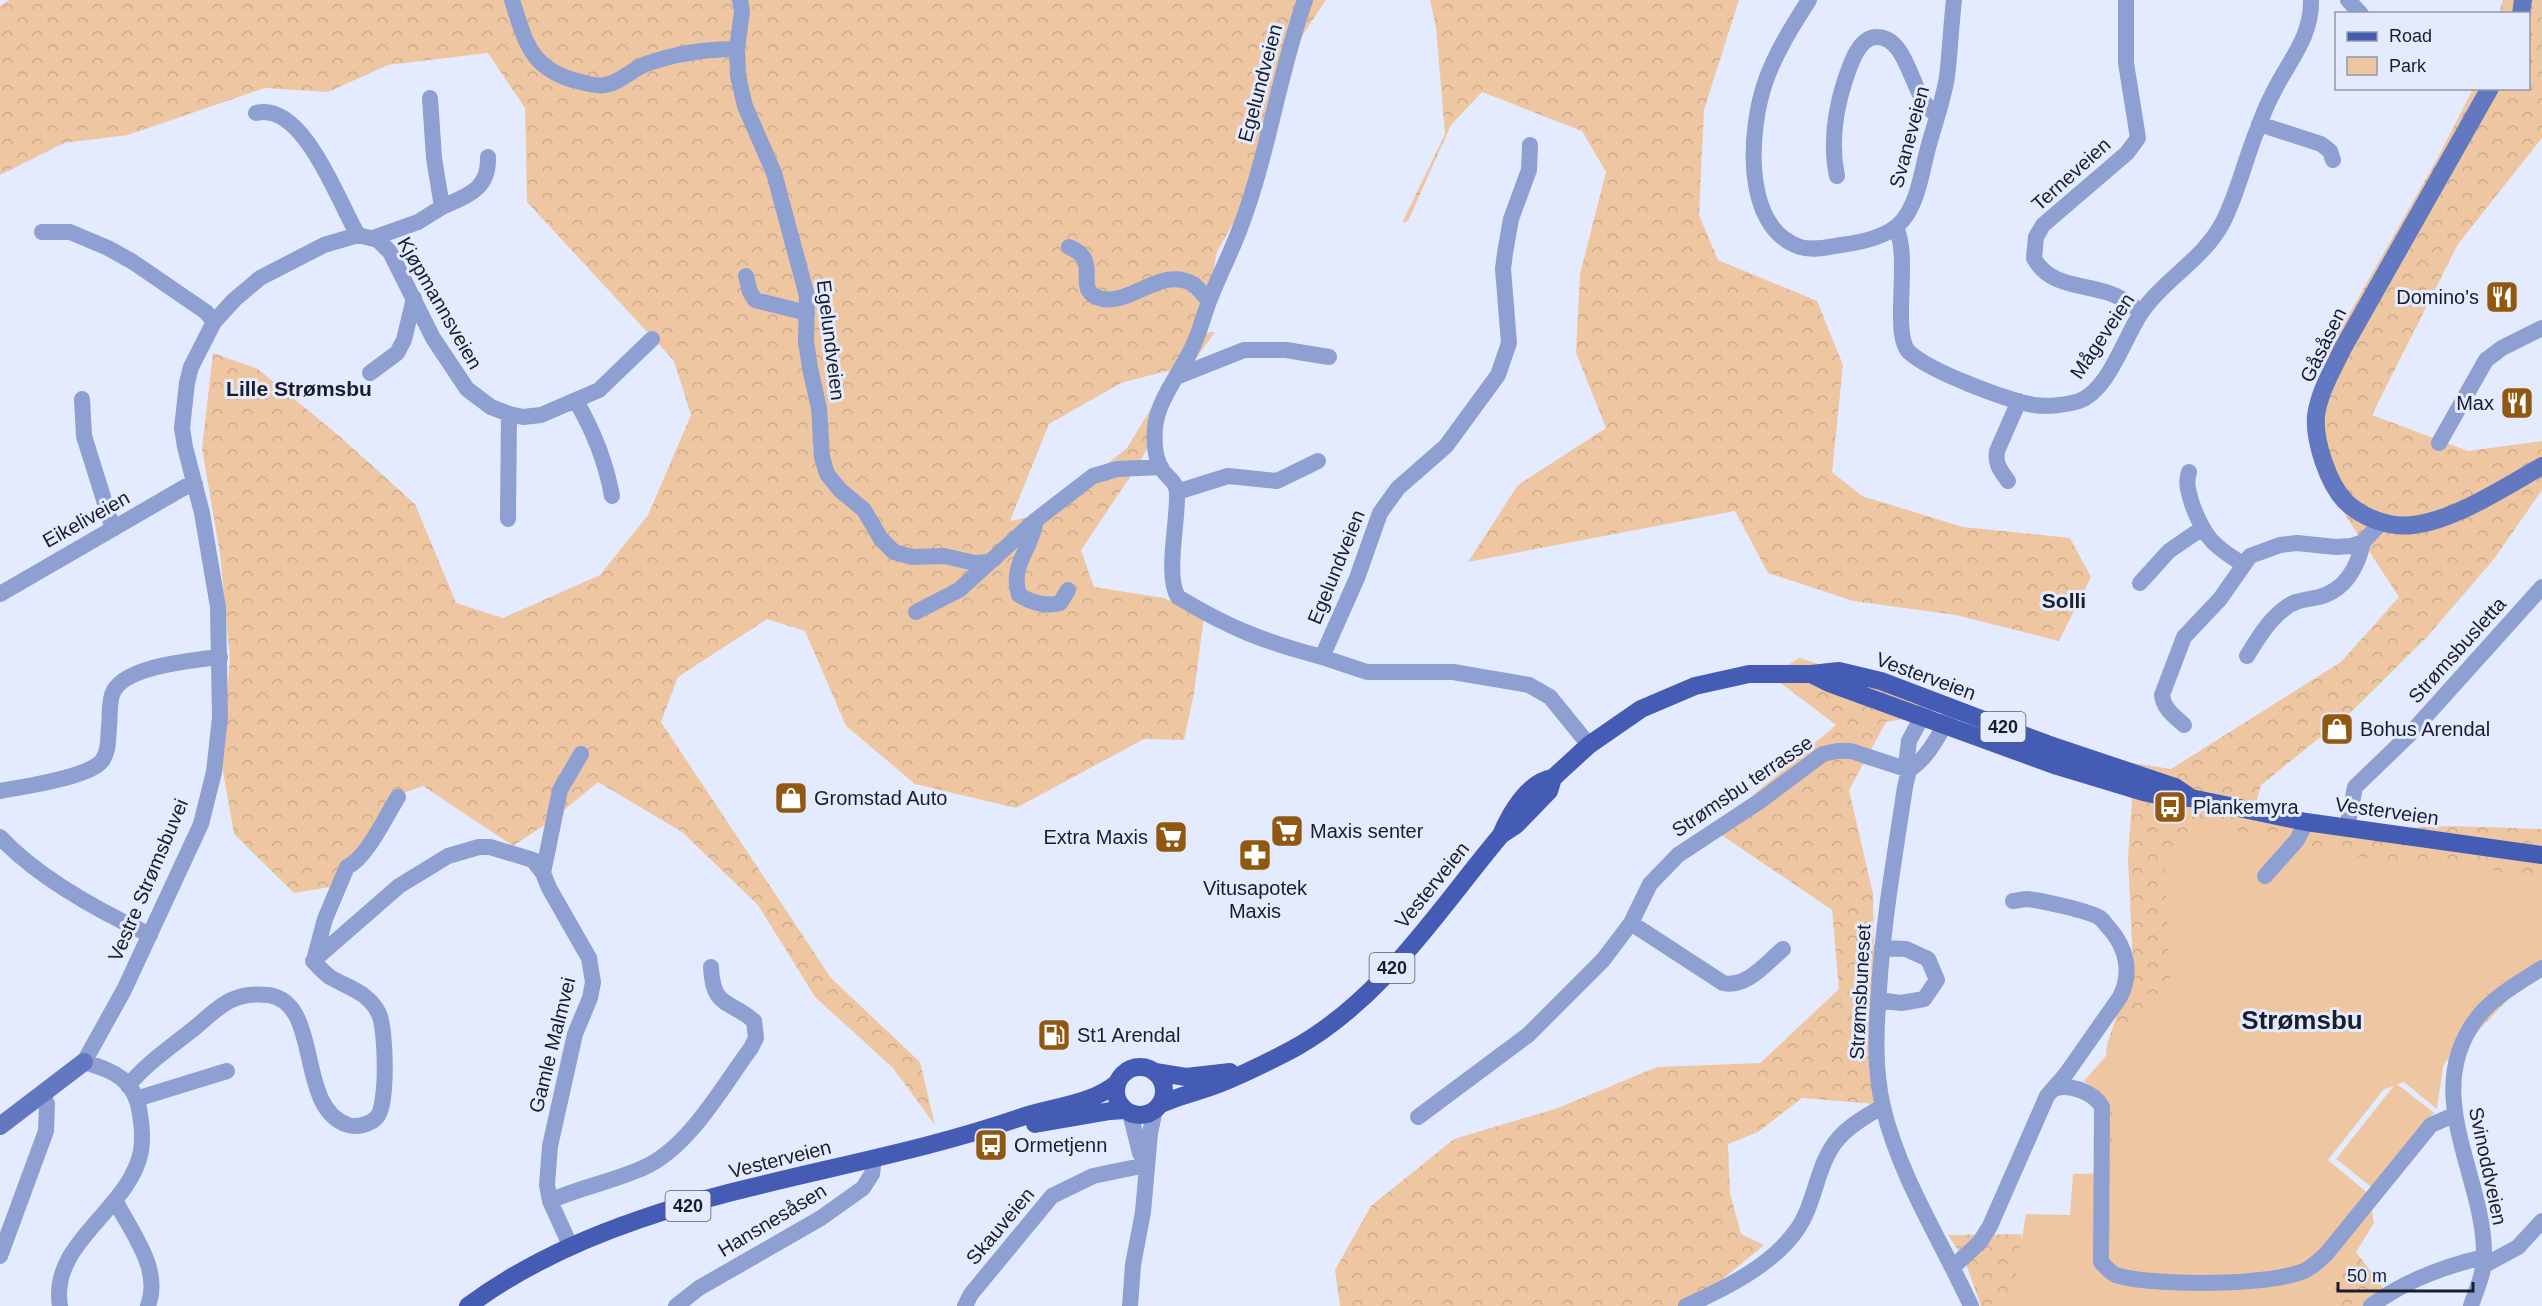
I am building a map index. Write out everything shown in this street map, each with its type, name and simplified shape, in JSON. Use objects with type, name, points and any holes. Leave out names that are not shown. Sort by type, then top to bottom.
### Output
[{"type":"main road","name":"Vesterveien","points":[[1157,1108],[1185,1094],[1218,1085],[1295,1048],[1353,1007],[1400,960],[1501,835],[1516,825],[1549,791],[1553,778],[1589,745],[1641,709],[1695,686],[1749,674],[1811,674],[1839,671],[1881,681],[1930,700],[1949,717],[2057,766],[2143,792],[2171,798],[2191,798],[2306,822],[2542,855]]},
{"type":"main road","name":"Vesterveien","points":[[1811,674],[1921,717],[1949,717]]},
{"type":"main road","name":"420","points":[[1117,1083],[1121,1076],[1133,1068],[1146,1068],[1155,1072]]},
{"type":"main road","name":"Vesterveien","points":[[1155,1072],[1186,1077],[1252,1068]]},
{"type":"main road","points":[[1155,1072],[1163,1084],[1164,1091],[1157,1108]]},
{"type":"main road","name":"Vesterveien","points":[[468,1306],[534,1263],[570,1245],[616,1228],[674,1210],[979,1132],[1086,1098],[1108,1090],[1117,1083]]},
{"type":"main road","points":[[1117,1083],[1116,1098],[1127,1112]]},
{"type":"main road","name":"420","points":[[1127,1112],[1143,1115],[1157,1108]]},
{"type":"main road","name":"Vesterveien","points":[[979,1132],[1110,1111],[1127,1112]]},
{"type":"street","points":[[512,0],[532,56],[543,66],[569,79],[594,85],[606,85],[644,64],[709,49],[737,49]]},
{"type":"street","name":"Egelundveien","points":[[740,0],[742,11],[737,49],[738,76],[746,106],[774,173],[807,296],[810,368],[819,408],[822,457],[830,480],[864,510],[881,539],[894,552],[912,557],[944,556],[975,563],[989,562],[995,558]]},
{"type":"street","name":"Egelundveien","points":[[1305,0],[1291,38],[1268,139],[1242,223],[1209,300],[1193,346],[1161,404],[1155,427],[1155,448],[1161,467],[1175,483],[1177,492],[1171,580],[1173,589],[1178,597],[1236,630],[1273,645],[1322,657],[1367,672],[1453,672],[1529,685],[1550,697],[1589,745]]},
{"type":"street","points":[[1809,0],[1777,54],[1761,96],[1752,158],[1755,186],[1763,210],[1772,225],[1791,243],[1802,248],[1822,248],[1859,242],[1896,228]]},
{"type":"street","name":"Svaneveien","points":[[1896,228],[1904,219],[1916,196],[1947,79],[1954,0]]},
{"type":"street","name":"Terneveien","points":[[2126,0],[2126,63],[2138,138],[2127,153],[2043,225],[2036,237],[2034,258],[2046,274],[2059,280],[2109,293],[2127,301],[2141,312]]},
{"type":"street","name":"Mågeveien","points":[[1896,228],[1904,265],[1901,312],[1904,343],[1908,351],[1952,376],[2019,401],[2036,405],[2066,404],[2088,396],[2104,378],[2141,312],[2215,236],[2224,221],[2272,94],[2303,42],[2309,24],[2311,0]]},
{"type":"street","points":[[2348,0],[2359,12]]},
{"type":"street","points":[[1837,176],[1832,156],[1835,119],[1849,68],[1864,41],[1873,37],[1881,37],[1893,44],[1901,53],[1925,104],[1936,114]]},
{"type":"street","name":"Gåsåsen","points":[[2489,90],[2343,348],[2327,380],[2316,414],[2316,435],[2320,452],[2345,501],[2369,518],[2405,526],[2429,522],[2480,500],[2542,466]]},
{"type":"street","points":[[430,98],[434,158],[442,207]]},
{"type":"street","points":[[256,113],[266,111],[287,121],[301,134],[324,167],[348,220],[366,237]]},
{"type":"street","points":[[2259,124],[2321,144],[2330,152],[2333,160]]},
{"type":"street","name":"Egelundveien","points":[[1322,657],[1357,578],[1380,513],[1398,488],[1452,439],[1497,375],[1504,358],[1509,343],[1503,269],[1511,219],[1529,170],[1530,145]]},
{"type":"street","name":"Vestre Strømsbuvei","points":[[0,1126],[84,1062],[124,990],[150,935],[201,824],[209,793],[214,772],[220,717],[218,607],[202,513],[184,447],[182,428],[191,367],[214,322],[234,300],[260,278],[324,245],[366,237],[418,222],[472,192],[486,178],[489,171],[488,157]]},
{"type":"street","points":[[42,232],[70,232],[108,248],[133,262],[206,312],[214,322]]},
{"type":"street","name":"Kjøpmannsveien","points":[[366,237],[390,252],[433,338],[466,389],[490,406],[509,414],[523,417],[541,415],[599,390],[652,339]]},
{"type":"street","points":[[1069,247],[1081,252],[1086,260],[1086,284],[1089,290],[1101,298],[1117,299],[1156,283],[1178,279],[1194,285],[1209,300]]},
{"type":"street","points":[[746,276],[750,292],[755,300],[807,313]]},
{"type":"street","points":[[370,373],[397,353],[404,340],[414,298]]},
{"type":"street","points":[[2439,443],[2486,360],[2502,348],[2542,328]]},
{"type":"street","points":[[1176,377],[1244,350],[1286,351],[1329,357]]},
{"type":"street","points":[[82,399],[84,436],[113,529]]},
{"type":"street","points":[[576,400],[595,437],[612,496]]},
{"type":"street","points":[[2008,481],[1997,467],[1995,459],[2019,401]]},
{"type":"street","points":[[508,519],[509,414]]},
{"type":"street","points":[[1177,492],[1228,476],[1277,481],[1318,461]]},
{"type":"street","points":[[916,612],[959,590],[1036,520],[1094,476],[1117,469],[1161,467]]},
{"type":"street","points":[[2189,472],[2188,492],[2201,529],[2218,549],[2243,564]]},
{"type":"street","name":"Eikeliveien","points":[[0,594],[186,487],[195,484]]},
{"type":"street","points":[[1036,520],[1035,528],[1016,571],[1019,595],[1030,602],[1051,605],[1060,603],[1068,590]]},
{"type":"street","points":[[2247,656],[2259,636],[2284,608],[2295,602],[2328,594],[2342,584],[2354,572],[2362,542],[2382,522]]},
{"type":"street","points":[[2140,583],[2169,551],[2201,529]]},
{"type":"street","points":[[2184,725],[2170,713],[2163,702],[2163,694],[2184,637],[2220,598],[2250,556],[2261,550],[2280,545],[2297,543],[2336,547],[2362,542]]},
{"type":"street","name":"Strømsbusletta","points":[[2347,828],[2355,787],[2408,736],[2542,587]]},
{"type":"street","points":[[0,791],[63,778],[99,764],[105,757],[108,746],[112,695],[117,686],[127,678],[169,663],[220,657]]},
{"type":"street","name":"Strømsbuneset","points":[[1930,700],[1909,741],[1907,757],[1909,770],[1882,948],[1876,1018],[1877,1068],[1883,1106],[1894,1145],[1917,1198],[1971,1306]]},
{"type":"street","points":[[1909,770],[1919,764],[1930,750],[1949,717]]},
{"type":"street","name":"Strømsbu terrasse","points":[[1418,1117],[1528,1035],[1603,960],[1631,923],[1650,884],[1678,855],[1760,801],[1824,754],[1851,751],[1909,770]]},
{"type":"street","points":[[543,873],[560,790],[581,754]]},
{"type":"street","points":[[313,961],[325,919],[347,867],[370,847],[378,828],[398,797]]},
{"type":"street","points":[[2265,876],[2297,840],[2306,822]]},
{"type":"street","points":[[0,837],[20,858],[88,902],[150,935]]},
{"type":"street","points":[[313,961],[399,886],[448,856],[478,847],[490,847],[532,860],[543,873]]},
{"type":"street","name":"Gamle Malmvei","points":[[543,873],[549,888],[589,958],[592,982],[590,998],[575,1034],[550,1146],[547,1185],[550,1201],[570,1245]]},
{"type":"street","points":[[1953,1267],[1980,1242],[1990,1226],[2013,1177],[2040,1108],[2120,997],[2126,985],[2127,968],[2124,951],[2117,937],[2100,918],[2027,899],[2013,901]]},
{"type":"street","points":[[1631,923],[1723,983],[1735,986],[1749,979],[1783,949]]},
{"type":"street","points":[[1878,1000],[1901,1003],[1924,999],[1937,980],[1928,959],[1906,949],[1882,948]]},
{"type":"street","points":[[132,1092],[229,999],[254,993],[276,996],[293,1011],[301,1028],[324,1106],[336,1121],[352,1126],[367,1124],[377,1118],[381,1109],[384,1066],[383,1036],[379,1014],[367,997],[354,987],[328,976],[313,961]]},
{"type":"street","points":[[550,1201],[646,1166],[674,1149],[691,1130],[751,1048],[756,1038],[754,1021],[721,1000],[712,983],[711,967]]},
{"type":"street","name":"Svinoddveien","points":[[2470,1306],[2484,1261],[2479,1211],[2454,1115],[2452,1090],[2456,1062],[2477,1018],[2492,1003],[2542,968]]},
{"type":"street","points":[[60,1306],[58,1293],[63,1270],[84,1237],[116,1202],[131,1177],[141,1152],[142,1132],[132,1092],[120,1075],[108,1068],[84,1062]]},
{"type":"street","points":[[132,1092],[227,1071]]},
{"type":"street","points":[[2054,1089],[2062,1086],[2072,1087],[2094,1097],[2102,1107],[2101,1262],[2116,1276],[2175,1284],[2260,1279],[2294,1274],[2307,1269],[2327,1253],[2431,1125],[2454,1115]]},
{"type":"street","points":[[0,1256],[46,1131],[47,1104],[43,1095]]},
{"type":"street","points":[[1686,1306],[1710,1301],[1784,1245],[1804,1218],[1828,1155],[1837,1140],[1848,1129],[1883,1106]]},
{"type":"street","points":[[1130,1306],[1133,1265],[1143,1212],[1146,1165],[1157,1108]]},
{"type":"street","points":[[1127,1112],[1146,1165]]},
{"type":"street","name":"Hansnesåsen","points":[[676,1306],[699,1288],[821,1218],[863,1188],[872,1174],[874,1158]]},
{"type":"street","name":"Skauveien","points":[[965,1306],[971,1293],[1052,1196],[1093,1176],[1146,1165]]},
{"type":"street","points":[[116,1202],[146,1257],[151,1275],[151,1298],[148,1306]]},
{"type":"street","name":"Svinoddveien","points":[[2484,1261],[2518,1247],[2542,1221]]},
{"type":"street","points":[[2371,1306],[2411,1282],[2459,1263],[2484,1261]]},
{"type":"green space","points":[[9,0],[1326,0],[1298,42],[1270,157],[1217,252],[1201,333],[1215,332],[1189,368],[1140,462],[1081,550],[1094,587],[1164,598],[1204,617],[1194,693],[1184,740],[1144,739],[1016,808],[915,784],[846,726],[805,631],[767,619],[678,677],[661,722],[831,978],[920,1062],[935,1125],[893,1068],[815,997],[758,905],[682,832],[598,782],[552,820],[513,846],[423,786],[398,795],[342,885],[294,893],[234,834],[221,760],[230,659],[220,554],[202,448],[213,353],[258,369],[338,435],[415,504],[456,603],[503,618],[600,575],[648,515],[691,415],[674,361],[527,202],[525,108],[488,53],[388,65],[328,92],[265,88],[128,135],[64,143],[0,175],[0,6]],"holes":[[[1166,371],[1173,372],[1127,448],[1044,514],[1010,521],[1049,424],[1121,383]]]},
{"type":"green space","points":[[1430,0],[1739,0],[1704,110],[1699,215],[1718,260],[1817,301],[1843,365],[1832,472],[1862,496],[1963,527],[2070,538],[2091,577],[2059,641],[1956,615],[1853,601],[1768,573],[1735,511],[1468,562],[1518,485],[1606,428],[1576,353],[1580,274],[1606,172],[1582,131],[1482,92],[1451,125],[1408,221],[1402,223],[1445,134],[1436,27]]},
{"type":"green space","points":[[2503,0],[2542,0],[2542,138],[2458,244],[2372,415],[2468,451],[2542,441],[2542,490],[2494,559],[2426,638],[2349,714],[2261,785],[2254,810],[2344,830],[2451,826],[2542,829],[2542,964],[2467,1045],[2451,1058],[2412,1078],[2334,1110],[2121,1233],[2098,1146],[2107,1045],[2133,965],[2128,858],[2132,799],[2040,752],[1943,713],[1886,722],[1849,790],[1873,894],[1876,1104],[1802,1098],[1758,1132],[1728,1144],[1730,1193],[1741,1234],[1764,1245],[1690,1306],[1340,1306],[1335,1270],[1371,1206],[1454,1139],[1558,1108],[1657,1067],[1760,1063],[1839,989],[1832,910],[1720,834],[1753,795],[1836,725],[1770,675],[1800,658],[2001,722],[2101,758],[2171,769],[2341,662],[2399,597],[2340,507],[2311,423],[2332,344],[2437,159],[2472,90],[2530,90],[2530,12],[2499,12]]},
{"type":"green space","points":[[2202,827],[2226,828],[2311,852],[2513,873],[2542,879],[2542,953],[2500,981],[2472,1006],[2443,1067],[2437,1109],[2395,1075],[2328,1160],[2369,1194],[2374,1223],[2323,1306],[2011,1306],[2026,1214],[2070,1215],[2073,1174],[2110,1173],[2114,1104],[2084,1081],[2140,1017],[2170,977],[2165,869],[2176,838]]},
{"type":"green space","points":[[2396,1083],[2434,1113],[2374,1189],[2336,1159]]},
{"type":"green space","points":[[2021,1234],[2031,1306],[1981,1306],[1965,1261],[1948,1235]]},
{"type":"green space","points":[[2346,1239],[2385,1290],[2371,1306],[2236,1306]]},
{"type":"place","name":"Domino's","points":[[2502,297]]},
{"type":"place","name":"Max","points":[[2517,403]]},
{"type":"place","name":"Bohus Arendal","points":[[2337,729]]},
{"type":"place","name":"Gromstad Auto","points":[[791,798]]},
{"type":"place","name":"Plankemyra","points":[[2170,807]]},
{"type":"place","name":"Maxis senter","points":[[1287,831]]},
{"type":"place","name":"Extra Maxis","points":[[1171,837]]},
{"type":"place","name":"Vitusapotek Maxis","points":[[1255,855]]},
{"type":"place","name":"St1 Arendal","points":[[1054,1035]]},
{"type":"place","name":"Ormetjenn","points":[[991,1145]]},
{"type":"district","name":"Lille Strømsbu","points":[[299,388]]},
{"type":"district","name":"Solli","points":[[2064,600]]},
{"type":"district","name":"Strømsbu","points":[[2302,1020]]}]
